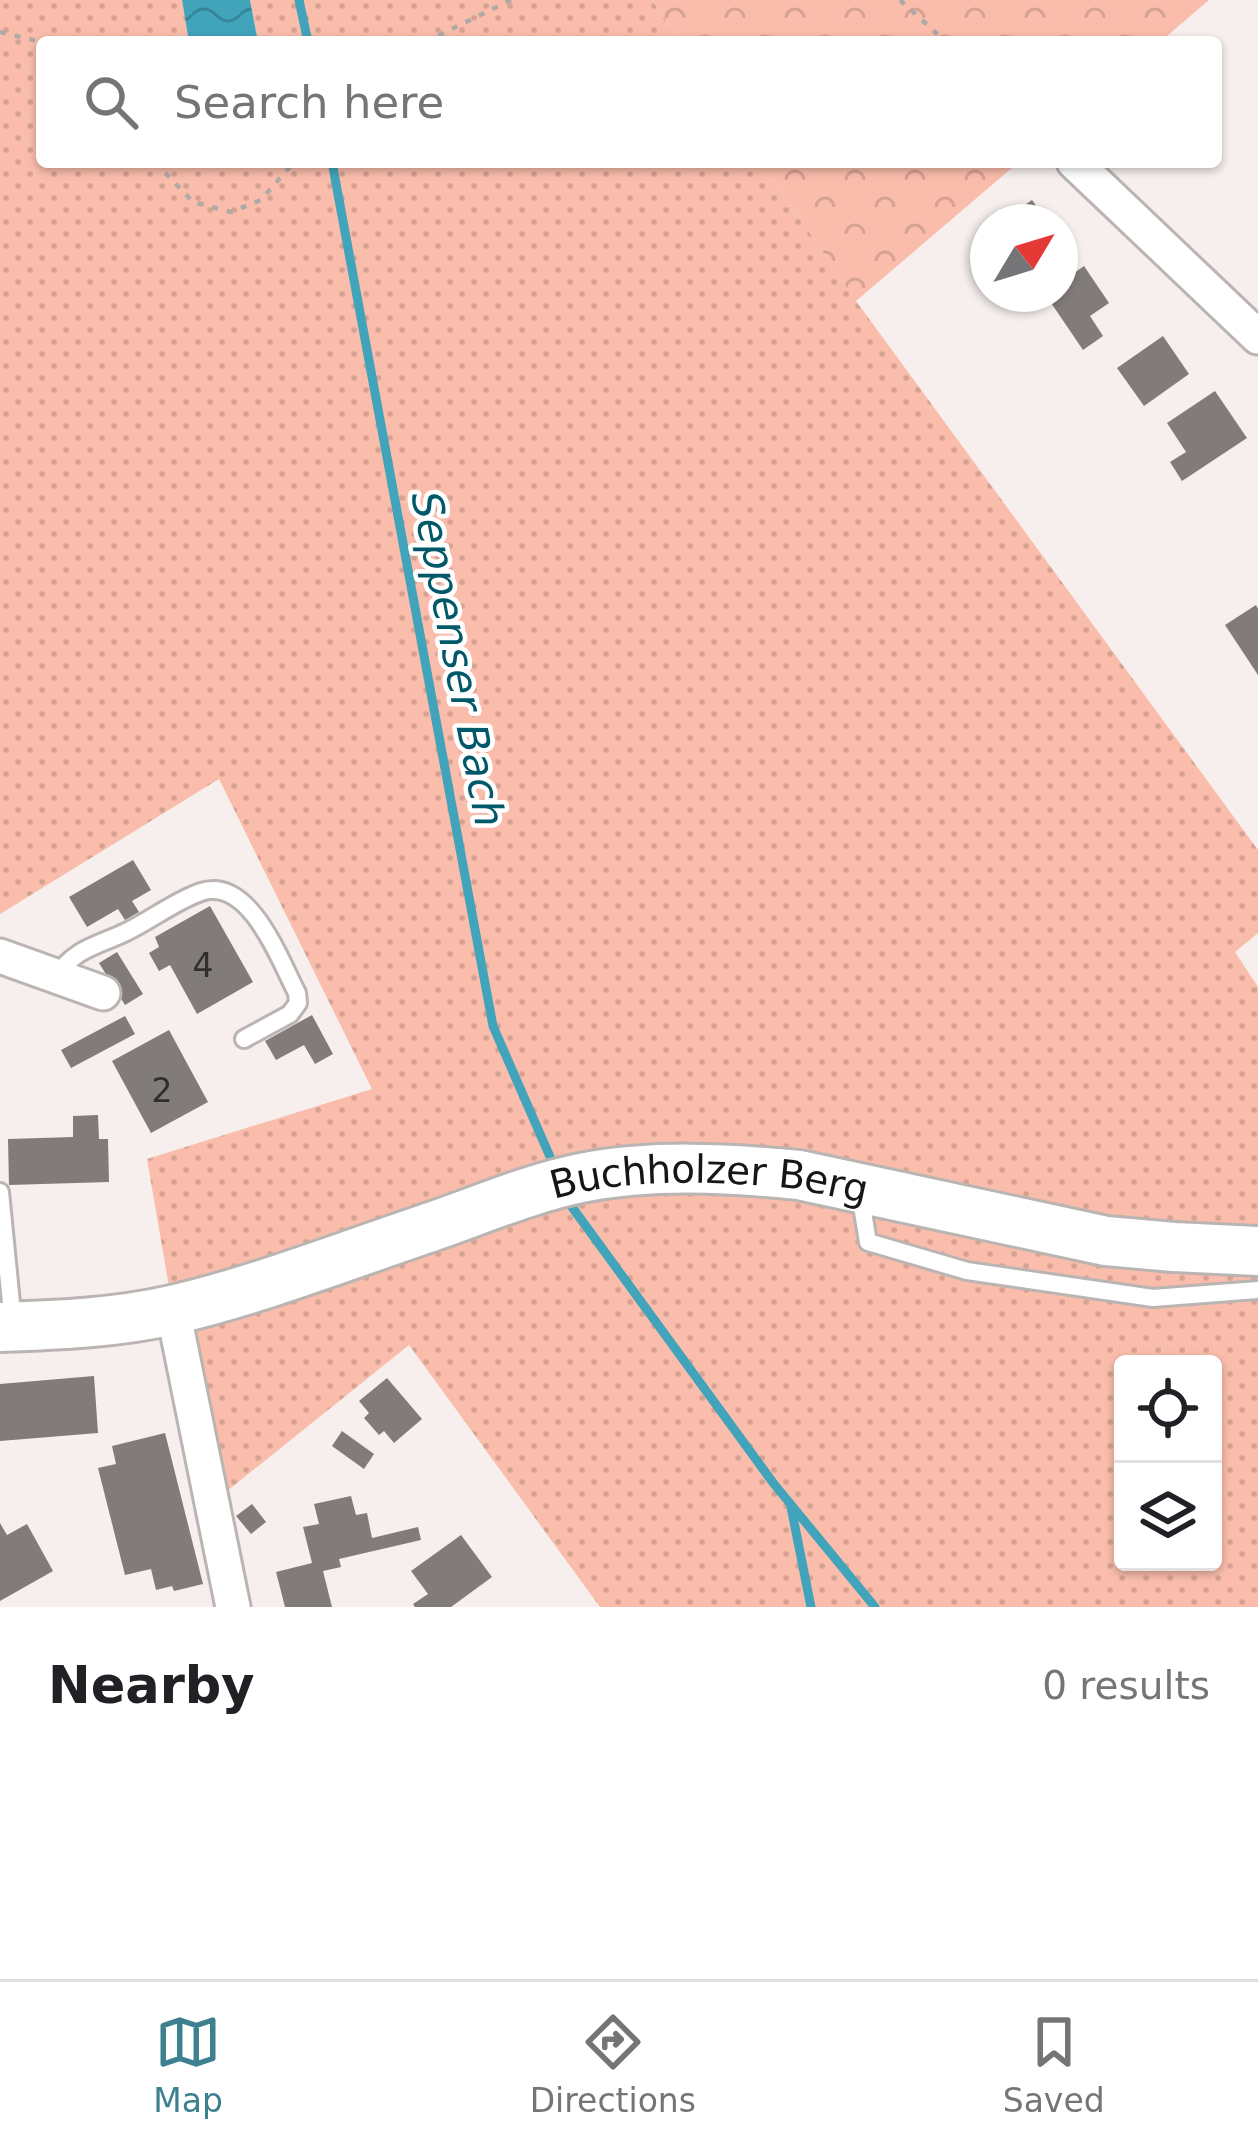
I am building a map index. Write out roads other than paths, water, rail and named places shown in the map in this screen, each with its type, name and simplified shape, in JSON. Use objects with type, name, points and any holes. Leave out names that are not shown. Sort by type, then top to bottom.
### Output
[{"type":"main road","name":"Buchholzer Berg","points":[[6,1327],[94,1324],[172,1310],[294,1274],[563,1182],[664,1170],[799,1175],[1106,1241],[1258,1251]]},
{"type":"street","points":[[1080,168],[1258,337]]},
{"type":"street","points":[[0,956],[104,993]]},
{"type":"street","points":[[172,1310],[233,1607]]},
{"type":"lane","points":[[57,976],[78,952],[200,892],[221,891],[249,907],[297,994],[298,1003],[290,1014],[244,1039]]},
{"type":"lane","points":[[859,1187],[868,1242],[967,1271],[1153,1298],[1258,1290]]},
{"type":"lane","points":[[0,1192],[6,1327]]},
{"type":"water","points":[[182,0],[250,0],[257,36],[188,36]]},
{"type":"waterway","name":"Seppenser Bach","points":[[299,0],[307,36]]},
{"type":"waterway","name":"Seppenser Bach","points":[[333,168],[493,1026],[551,1159]]},
{"type":"waterway","name":"Seppenser Bach","points":[[568,1197],[774,1484],[875,1607]]},
{"type":"waterway","points":[[791,1507],[811,1607]]}]
